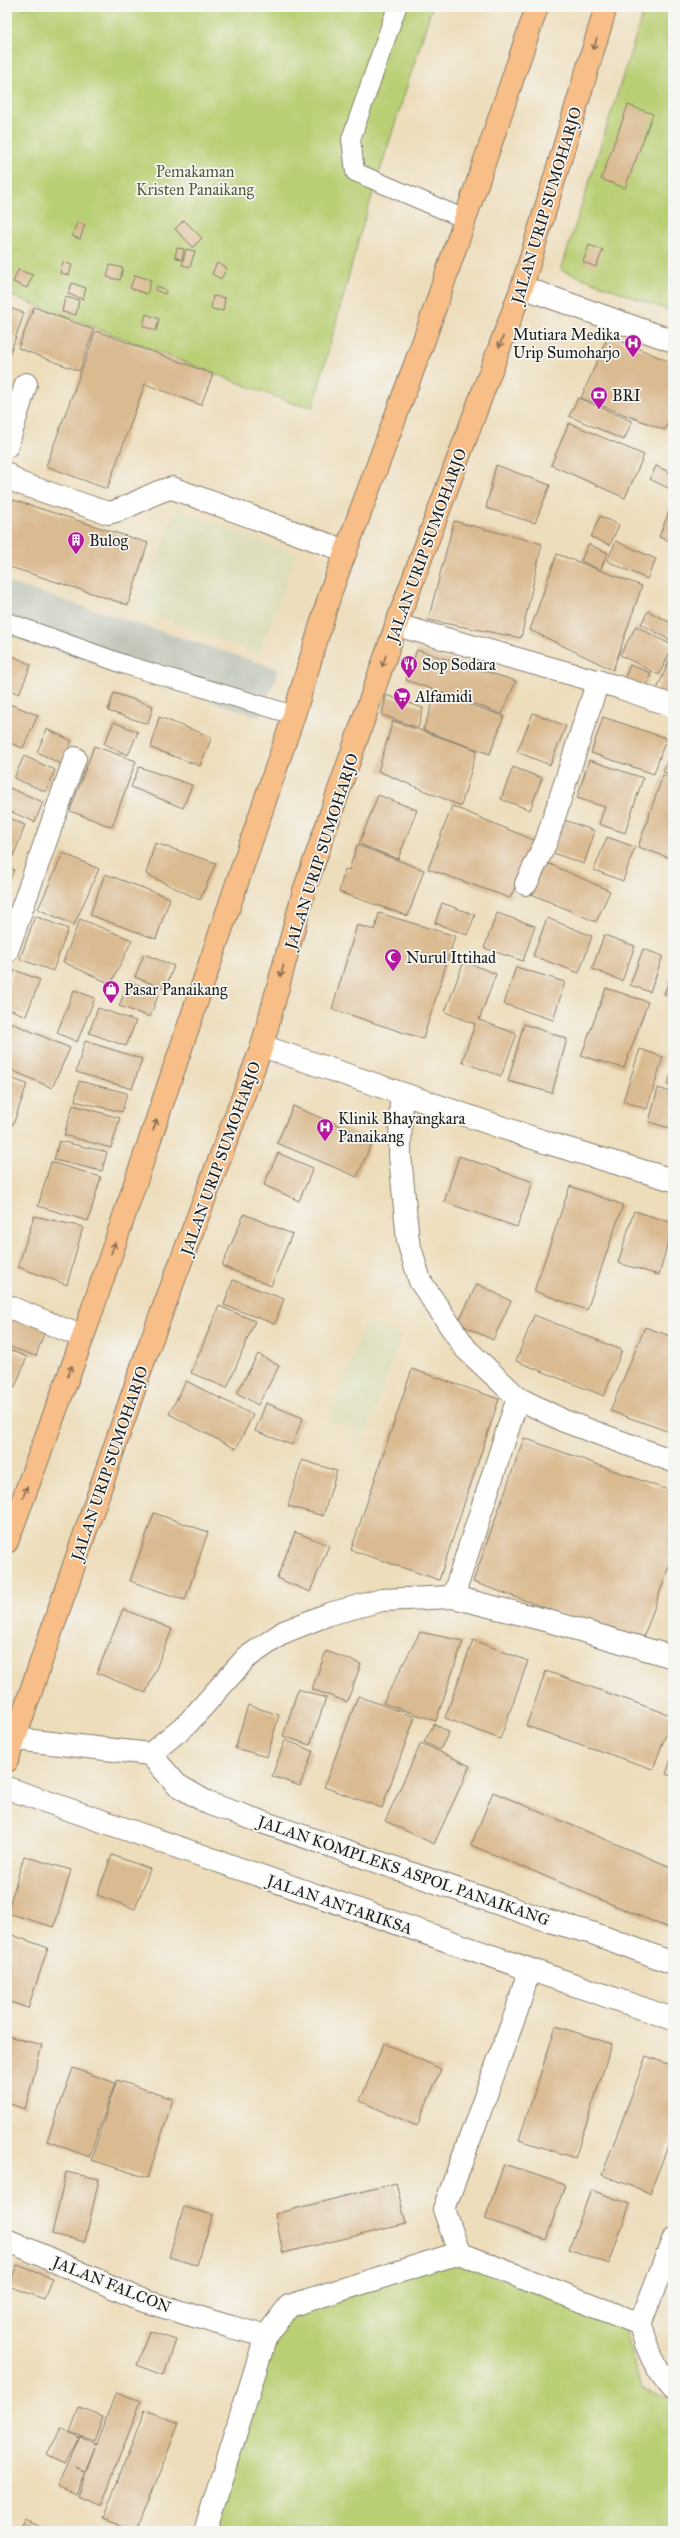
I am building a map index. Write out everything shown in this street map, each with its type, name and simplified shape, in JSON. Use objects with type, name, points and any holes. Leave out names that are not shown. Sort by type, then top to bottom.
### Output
[{"type":"highway","points":[[7,1542],[83,1337],[294,715],[331,591],[424,340],[537,7]]},
{"type":"highway","name":"JALAN URIP SUMOHARJO","points":[[7,1761],[16,1739],[148,1349],[262,1046],[304,891],[396,625],[522,287],[606,7]]},
{"type":"street","points":[[522,287],[673,341]]},
{"type":"street","points":[[7,446],[26,384]]},
{"type":"street","points":[[7,474],[19,483],[108,513],[118,511],[163,490],[172,488],[346,551]]},
{"type":"street","points":[[396,625],[598,681],[673,706]]},
{"type":"street","points":[[526,884],[546,842],[598,681]]},
{"type":"street","points":[[7,951],[75,758]]},
{"type":"street","points":[[262,1046],[402,1095],[548,1143],[673,1180]]},
{"type":"street","points":[[402,1095],[400,1155],[403,1204],[408,1241],[420,1281],[466,1350],[518,1398],[564,1421],[673,1461]]},
{"type":"street","points":[[7,1306],[83,1337]]},
{"type":"street","points":[[453,1597],[518,1398]]},
{"type":"street","points":[[16,1739],[150,1754],[188,1723],[246,1658],[284,1632],[329,1614],[382,1600],[453,1597],[545,1620],[673,1657]]},
{"type":"street","name":"JALAN KOMPLEKS ASPOL PANAIKANG","points":[[150,1754],[177,1785],[210,1804],[546,1920],[594,1934],[673,1963]]},
{"type":"street","name":"JALAN ANTARIKSA","points":[[7,1788],[673,2020]]},
{"type":"street","points":[[459,2253],[444,2209],[517,2010],[529,1970]]},
{"type":"street","name":"JALAN FALCON","points":[[7,2240],[144,2301],[231,2328],[266,2336]]},
{"type":"street","points":[[673,2240],[640,2324],[645,2344],[660,2375],[673,2389]]},
{"type":"street","points":[[205,2531],[266,2336],[289,2306],[459,2253],[640,2324]]},
{"type":"lane","points":[[397,7],[351,139],[355,172],[465,219]]},
{"type":"lane","points":[[7,622],[126,665],[294,715]]},
{"type":"shaded area","points":[[176,509],[296,554],[259,655],[139,609]]},
{"type":"shaded area","points":[[7,582],[279,669],[260,717],[7,635]]},
{"type":"shaded area","points":[[365,1322],[401,1336],[366,1433],[329,1420]]},
{"type":"green space","name":"Pemakaman Kristen Panaikang","points":[[7,7],[432,7],[361,231],[313,407],[294,404],[7,294]]},
{"type":"green space","points":[[645,7],[673,7],[673,312],[561,270]]},
{"type":"green space","points":[[453,2256],[623,2326],[641,2388],[673,2400],[673,2531],[215,2531],[278,2323]]},
{"type":"building","points":[[628,105],[653,114],[625,188],[601,179]]},
{"type":"building","points":[[184,220],[202,238],[193,247],[175,229]]},
{"type":"building","points":[[77,222],[85,225],[80,239],[72,236]]},
{"type":"building","points":[[589,245],[603,250],[596,267],[583,262]]},
{"type":"building","points":[[177,248],[184,249],[182,260],[175,257]]},
{"type":"building","points":[[186,249],[195,251],[190,267],[182,265]]},
{"type":"building","points":[[63,262],[72,265],[69,275],[60,273]]},
{"type":"building","points":[[217,263],[227,268],[221,279],[212,274]]},
{"type":"building","points":[[110,265],[123,268],[120,280],[107,277]]},
{"type":"building","points":[[18,270],[33,275],[27,288],[13,282]]},
{"type":"building","points":[[135,275],[151,280],[147,294],[130,288]]},
{"type":"building","points":[[72,283],[86,288],[83,299],[68,294]]},
{"type":"building","points":[[157,286],[166,290],[165,294],[155,290]]},
{"type":"building","points":[[213,296],[225,298],[223,311],[211,309]]},
{"type":"building","points":[[65,297],[79,300],[76,315],[62,312]]},
{"type":"building","points":[[7,307],[24,313],[7,362]]},
{"type":"building","points":[[34,307],[94,330],[79,371],[18,348]]},
{"type":"building","points":[[146,314],[159,319],[156,331],[143,326]]},
{"type":"building","points":[[96,331],[213,374],[201,405],[145,384],[107,489],[46,466]]},
{"type":"building","points":[[608,336],[673,363],[673,409],[665,430],[581,398]]},
{"type":"building","points":[[578,398],[632,421],[624,440],[569,416]]},
{"type":"building","points":[[569,423],[644,455],[625,498],[551,465]]},
{"type":"building","points":[[496,465],[550,485],[535,523],[486,508]]},
{"type":"building","points":[[656,466],[673,474],[672,490],[650,479]]},
{"type":"building","name":"Bulog","points":[[7,498],[148,543],[128,605],[7,566]]},
{"type":"building","points":[[672,504],[673,505],[673,542],[659,537]]},
{"type":"building","points":[[600,516],[619,525],[610,545],[591,537]]},
{"type":"building","points":[[454,521],[542,544],[521,638],[428,620]]},
{"type":"building","points":[[616,541],[656,559],[647,579],[607,561]]},
{"type":"building","points":[[588,544],[608,553],[600,570],[581,561]]},
{"type":"building","points":[[557,554],[642,586],[613,670],[530,630]]},
{"type":"building","points":[[648,611],[673,624],[672,641],[641,624]]},
{"type":"building","points":[[636,626],[673,646],[659,675],[620,655]]},
{"type":"building","points":[[417,650],[516,681],[502,714],[406,680]]},
{"type":"building","points":[[673,651],[673,699],[656,692]]},
{"type":"building","points":[[7,653],[31,665],[19,694],[7,689]]},
{"type":"building","points":[[630,665],[651,673],[645,689],[624,680]]},
{"type":"building","points":[[114,693],[153,706],[148,724],[108,711]]},
{"type":"building","points":[[436,694],[504,716],[490,754],[423,730]]},
{"type":"building","name":"Alfamidi","points":[[386,695],[423,708],[418,728],[382,715]]},
{"type":"building","points":[[7,703],[38,715],[23,748],[7,742]]},
{"type":"building","points":[[533,713],[566,726],[550,765],[517,752]]},
{"type":"building","points":[[159,717],[212,737],[200,766],[151,748]]},
{"type":"building","points":[[603,717],[666,738],[654,774],[591,753]]},
{"type":"building","points":[[393,721],[477,750],[461,806],[378,771]]},
{"type":"building","points":[[114,722],[138,732],[128,755],[104,744]]},
{"type":"building","points":[[47,729],[72,741],[61,764],[37,752]]},
{"type":"building","points":[[94,746],[136,761],[112,827],[70,811]]},
{"type":"building","points":[[673,747],[673,776],[663,772]]},
{"type":"building","points":[[24,756],[55,770],[46,792],[14,778]]},
{"type":"building","points":[[589,760],[643,778],[625,833],[599,824],[605,807],[577,798]]},
{"type":"building","points":[[139,767],[192,785],[183,808],[131,787]]},
{"type":"building","points":[[513,767],[542,778],[530,810],[501,799]]},
{"type":"building","points":[[663,775],[673,779],[673,814],[669,825],[673,826],[673,859],[638,847]]},
{"type":"building","points":[[7,787],[43,802],[35,822],[7,810]]},
{"type":"building","points":[[378,795],[417,810],[398,859],[359,844]]},
{"type":"building","points":[[452,806],[536,841],[510,898],[428,869]]},
{"type":"building","points":[[7,817],[25,825],[13,857],[7,854]]},
{"type":"building","points":[[564,820],[595,831],[584,864],[553,853]]},
{"type":"building","points":[[607,837],[635,847],[623,881],[594,870]]},
{"type":"building","points":[[155,843],[216,863],[200,900],[146,874]]},
{"type":"building","points":[[357,845],[424,870],[408,916],[339,892],[345,869],[349,870]]},
{"type":"building","points":[[63,853],[99,869],[74,925],[38,909]]},
{"type":"building","points":[[543,861],[610,891],[596,922],[529,893]]},
{"type":"building","points":[[7,866],[14,870],[7,886]]},
{"type":"building","points":[[105,874],[170,898],[156,939],[90,915]]},
{"type":"building","points":[[442,903],[475,915],[467,935],[435,923]]},
{"type":"building","name":"Nurul Ittihad","points":[[379,913],[455,936],[423,1039],[332,1009],[357,925],[375,930]]},
{"type":"building","points":[[497,913],[535,926],[523,961],[484,948]]},
{"type":"building","points":[[35,916],[68,929],[53,971],[20,959]]},
{"type":"building","points":[[547,918],[592,936],[579,973],[533,956]]},
{"type":"building","points":[[80,919],[132,940],[111,984],[63,962]]},
{"type":"building","points":[[604,935],[635,946],[622,981],[592,969]]},
{"type":"building","points":[[643,949],[663,956],[650,992],[630,985]]},
{"type":"building","points":[[144,954],[174,966],[165,989],[135,977]]},
{"type":"building","points":[[464,961],[496,974],[479,1020],[517,1034],[501,1076],[462,1062],[475,1024],[445,1012]]},
{"type":"building","points":[[516,967],[565,982],[553,1020],[504,1004]]},
{"type":"building","points":[[15,970],[40,980],[26,1016],[7,1008],[7,989]]},
{"type":"building","points":[[673,973],[673,998],[664,994]]},
{"type":"building","points":[[129,981],[159,993],[150,1017],[119,1006]]},
{"type":"building","points":[[606,988],[648,1002],[624,1068],[581,1056]]},
{"type":"building","points":[[74,990],[95,998],[77,1042],[57,1033]]},
{"type":"building","points":[[98,1008],[136,1021],[126,1046],[89,1033]]},
{"type":"building","points":[[7,1021],[70,1048],[52,1088],[7,1068]]},
{"type":"building","points":[[524,1024],[567,1039],[552,1093],[508,1081]]},
{"type":"building","points":[[85,1041],[142,1059],[132,1089],[76,1072]]},
{"type":"building","points":[[640,1049],[663,1057],[647,1109],[623,1101]]},
{"type":"building","points":[[673,1070],[673,1087],[667,1085]]},
{"type":"building","points":[[7,1077],[27,1084],[13,1125],[7,1123]]},
{"type":"building","points":[[79,1081],[127,1093],[122,1112],[75,1101]]},
{"type":"building","points":[[658,1088],[673,1093],[673,1129],[649,1122]]},
{"type":"building","points":[[73,1105],[120,1118],[111,1148],[64,1135]]},
{"type":"building","name":"Klinik Bhayangkara Panaikang","points":[[293,1106],[373,1140],[357,1177],[277,1143]]},
{"type":"building","points":[[7,1136],[12,1138],[7,1149]]},
{"type":"building","points":[[59,1141],[107,1152],[102,1171],[54,1160]]},
{"type":"building","points":[[278,1153],[313,1168],[299,1201],[264,1185]]},
{"type":"building","points":[[459,1156],[533,1182],[517,1227],[444,1202]]},
{"type":"building","points":[[51,1162],[101,1177],[88,1221],[38,1206]]},
{"type":"building","points":[[570,1186],[623,1205],[587,1310],[534,1291]]},
{"type":"building","points":[[634,1211],[673,1223],[659,1275],[618,1263]]},
{"type":"building","points":[[244,1214],[292,1234],[271,1286],[222,1266]]},
{"type":"building","points":[[34,1216],[83,1227],[67,1285],[18,1267]]},
{"type":"building","points":[[233,1280],[284,1299],[275,1324],[224,1305]]},
{"type":"building","points":[[477,1284],[511,1301],[493,1340],[458,1323]]},
{"type":"building","points":[[219,1306],[255,1321],[227,1388],[191,1373]]},
{"type":"building","points":[[7,1314],[46,1327],[36,1356],[7,1346]]},
{"type":"building","points":[[534,1315],[622,1350],[604,1396],[516,1361]]},
{"type":"building","points":[[645,1327],[673,1337],[673,1433],[610,1411]]},
{"type":"building","points":[[7,1349],[27,1357],[15,1387],[7,1384]]},
{"type":"building","points":[[258,1354],[279,1366],[258,1405],[237,1393]]},
{"type":"building","points":[[412,1369],[499,1399],[439,1580],[351,1550]]},
{"type":"building","points":[[186,1381],[253,1415],[236,1449],[169,1414]]},
{"type":"building","points":[[266,1403],[303,1418],[292,1445],[255,1431]]},
{"type":"building","points":[[524,1438],[673,1492],[673,1555],[642,1642],[473,1582]]},
{"type":"building","points":[[302,1460],[337,1471],[323,1516],[288,1506]]},
{"type":"building","points":[[154,1513],[208,1532],[185,1600],[130,1581]]},
{"type":"building","points":[[295,1532],[329,1545],[310,1592],[277,1578]]},
{"type":"building","points":[[123,1609],[172,1629],[146,1693],[97,1673]]},
{"type":"building","points":[[420,1632],[463,1641],[436,1721],[383,1703]]},
{"type":"building","points":[[473,1640],[528,1661],[500,1739],[445,1718]]},
{"type":"building","points":[[326,1651],[361,1664],[347,1702],[312,1689]]},
{"type":"building","points":[[546,1671],[673,1716],[653,1769],[526,1726]]},
{"type":"building","points":[[298,1689],[326,1698],[310,1745],[283,1736]]},
{"type":"building","points":[[358,1696],[415,1717],[382,1808],[324,1787]]},
{"type":"building","points":[[248,1705],[279,1715],[267,1757],[235,1748]]},
{"type":"building","points":[[434,1724],[449,1732],[440,1750],[424,1742]]},
{"type":"building","points":[[285,1740],[313,1751],[300,1786],[272,1776]]},
{"type":"building","points":[[421,1743],[470,1766],[434,1844],[385,1821]]},
{"type":"building","points":[[673,1754],[673,1777],[666,1774]]},
{"type":"building","points":[[493,1792],[673,1868],[673,1930],[471,1845]]},
{"type":"building","points":[[112,1855],[150,1869],[135,1909],[97,1895]]},
{"type":"building","points":[[24,1856],[71,1870],[54,1927],[7,1913]]},
{"type":"building","points":[[12,1935],[48,1948],[28,2008],[7,2001],[7,1950]]},
{"type":"building","points":[[556,2026],[612,2044],[575,2158],[519,2140]]},
{"type":"building","points":[[7,2036],[42,2045],[25,2109],[7,2103]]},
{"type":"building","points":[[384,2043],[441,2069],[417,2126],[360,2101]]},
{"type":"building","points":[[646,2056],[673,2066],[673,2133],[650,2193],[602,2175]]},
{"type":"building","points":[[73,2068],[115,2083],[89,2157],[47,2141]]},
{"type":"building","points":[[117,2080],[173,2099],[148,2178],[91,2160]]},
{"type":"building","points":[[504,2164],[565,2185],[546,2240],[485,2219]]},
{"type":"building","points":[[66,2172],[99,2179],[85,2242],[52,2234]]},
{"type":"building","points":[[396,2183],[406,2224],[283,2253],[275,2214]]},
{"type":"building","points":[[591,2190],[630,2204],[609,2264],[569,2249]]},
{"type":"building","points":[[184,2207],[213,2215],[197,2265],[169,2257]]},
{"type":"building","points":[[17,2265],[52,2278],[44,2299],[9,2286]]},
{"type":"building","points":[[149,2331],[176,2340],[164,2375],[137,2365]]},
{"type":"building","points":[[116,2392],[141,2401],[101,2506],[77,2496],[95,2447],[85,2471],[76,2467],[85,2472],[75,2494],[57,2486],[80,2437],[96,2444]]},
{"type":"building","points":[[79,2408],[103,2417],[94,2441],[70,2432]]},
{"type":"building","points":[[145,2410],[179,2423],[137,2531],[134,2531],[103,2519]]},
{"type":"building","points":[[61,2428],[79,2438],[64,2464],[47,2454]]},
{"type":"building","points":[[24,2520],[50,2531],[19,2531]]},
{"type":"place","name":"Mutiara Medika Urip Sumoharjo","points":[[633,358]]},
{"type":"place","name":"BRI","points":[[599,410]]},
{"type":"place","name":"Bulog","points":[[76,555]]},
{"type":"place","name":"Sop Sodara","points":[[409,679]]},
{"type":"place","name":"Alfamidi","points":[[402,711]]},
{"type":"place","name":"Nurul Ittihad","points":[[393,972]]},
{"type":"place","name":"Pasar Panaikang","points":[[111,1004]]},
{"type":"place","name":"Klinik Bhayangkara Panaikang","points":[[325,1142]]}]
